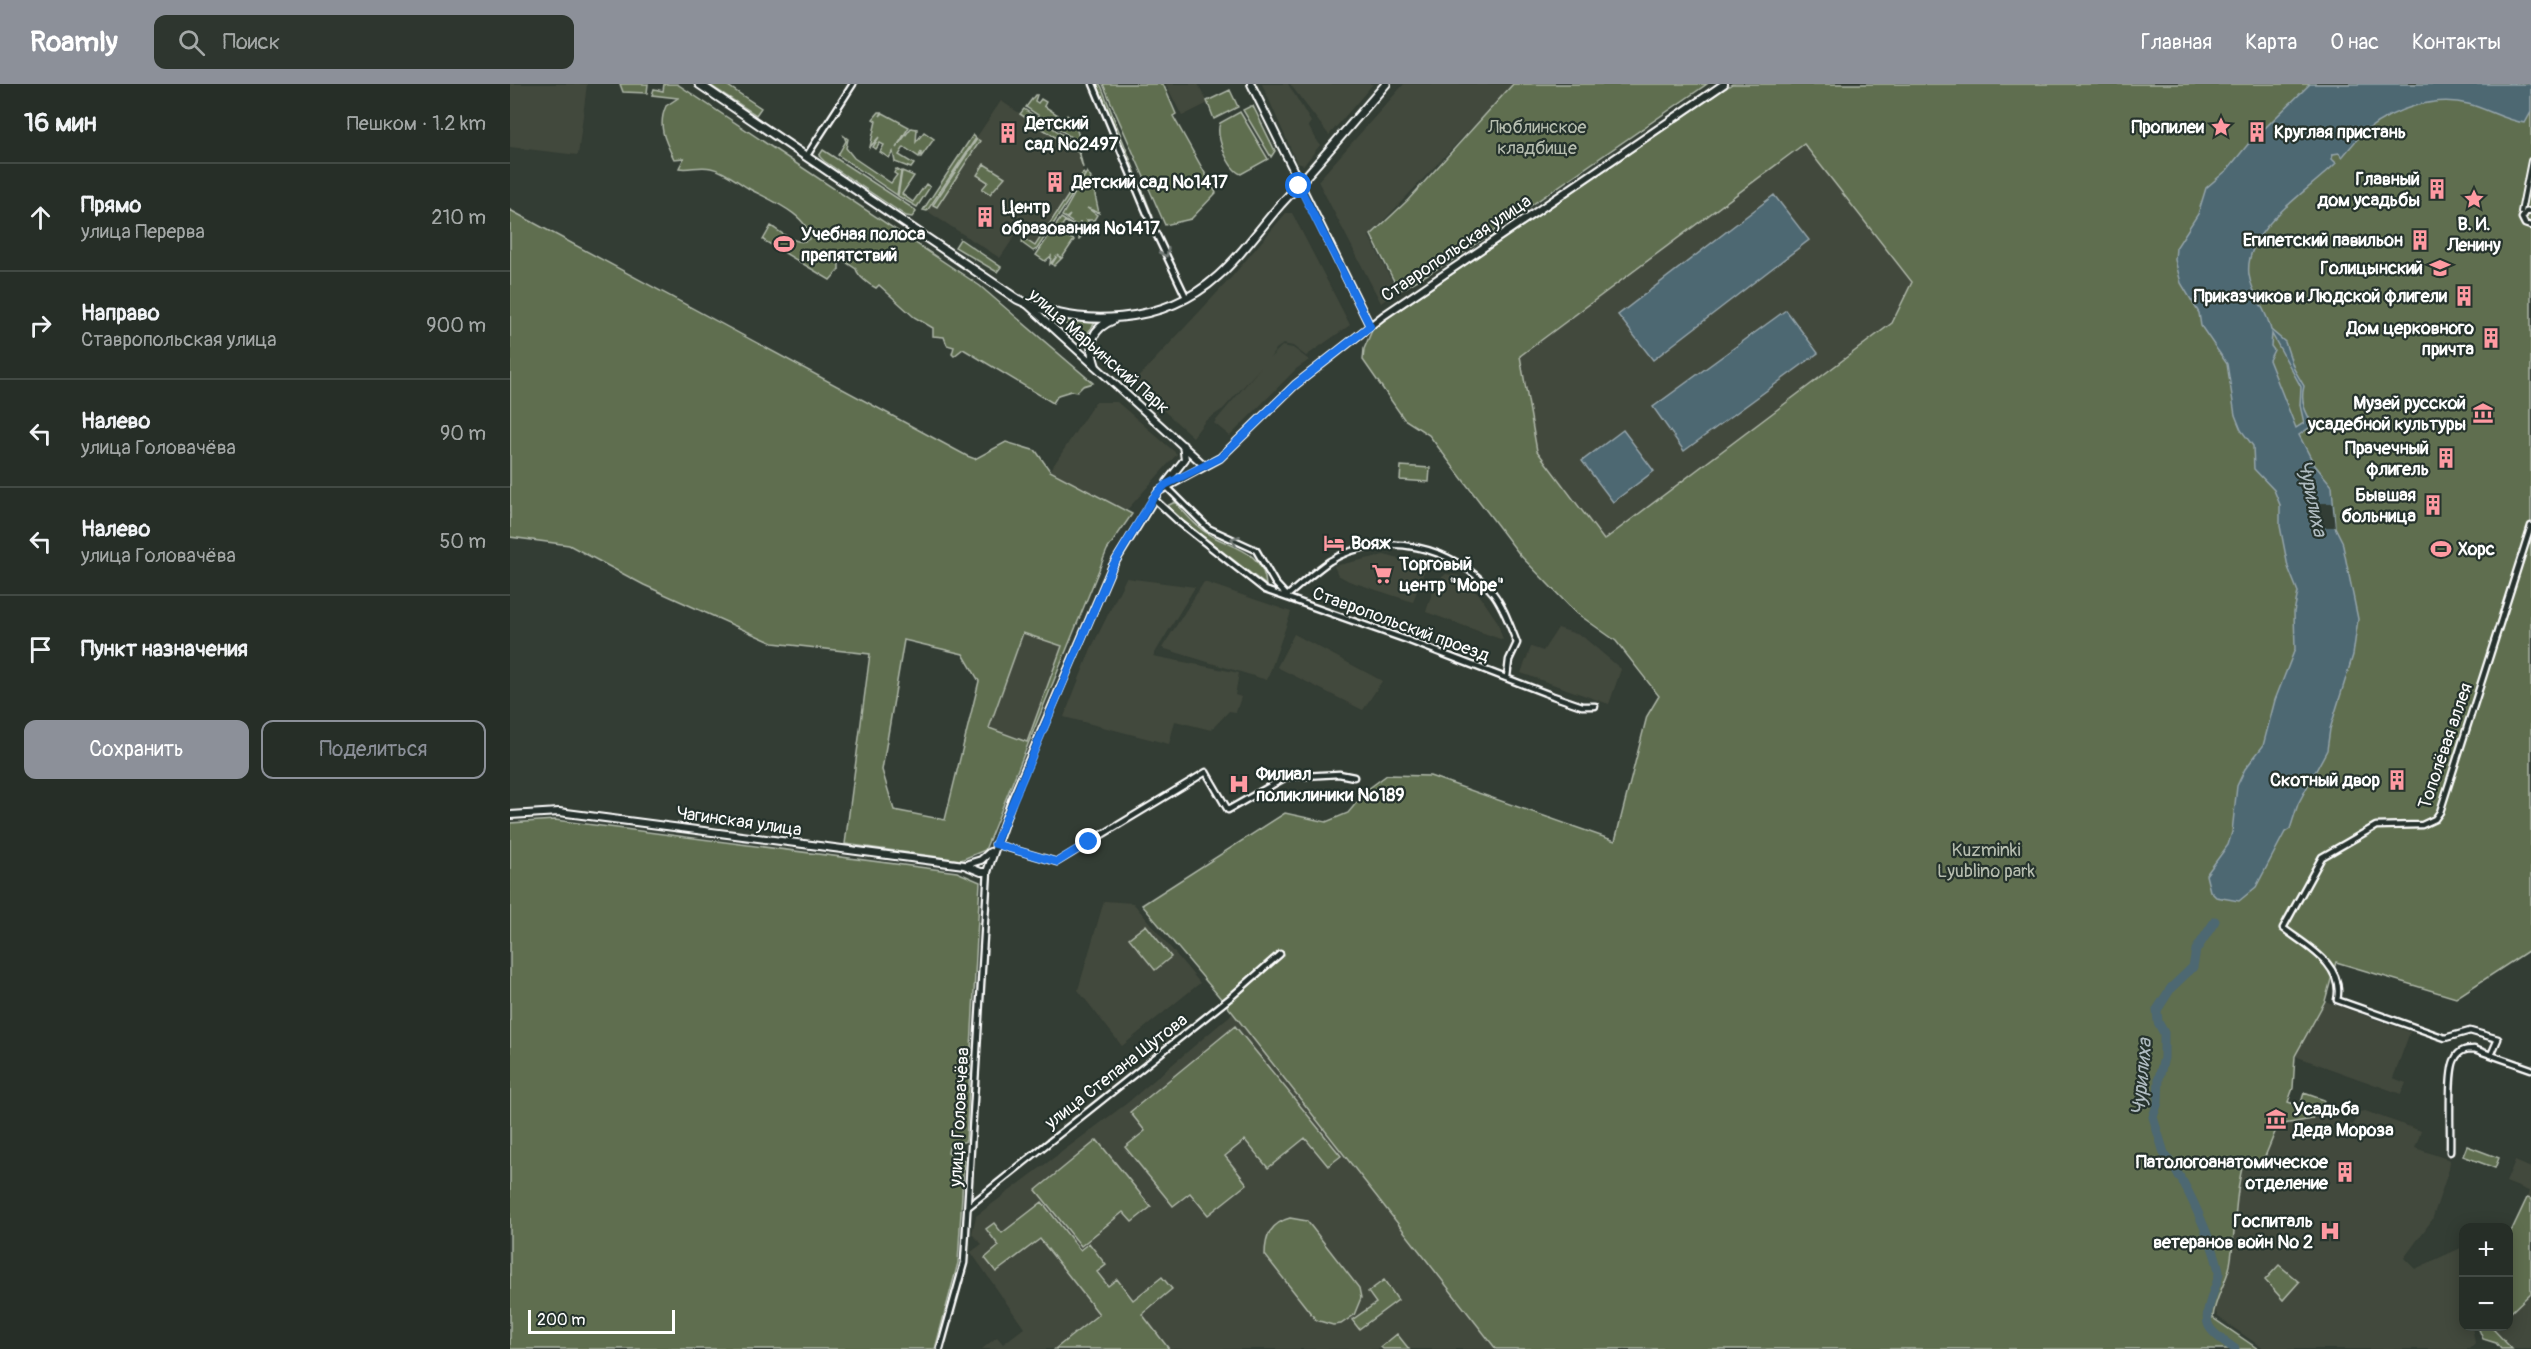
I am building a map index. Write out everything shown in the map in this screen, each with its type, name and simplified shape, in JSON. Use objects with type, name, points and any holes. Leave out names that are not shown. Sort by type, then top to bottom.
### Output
[{"type":"main road","name":"улица Марьинский Парк","points":[[699,84],[1026,303]]},
{"type":"main road","points":[[1095,365],[1090,348],[1092,338],[1101,325],[1122,317],[1152,312],[1186,297],[1217,277],[1386,84]]},
{"type":"main road","points":[[1026,303],[1070,314],[1122,317]]},
{"type":"street","points":[[806,157],[854,84]]},
{"type":"street","points":[[1093,84],[1150,220],[1186,297]]},
{"type":"street","points":[[1251,84],[1299,186],[1370,326]]},
{"type":"street","name":"Ставропольская улица","points":[[989,867],[994,846],[1112,567],[1153,498],[1165,485],[1220,458],[1308,373],[1370,326],[1724,84]]},
{"type":"street","points":[[2521,212],[2531,161]]},
{"type":"street","points":[[2531,211],[2526,212],[2522,218],[2525,224],[2531,226]]},
{"type":"street","name":"улица Марьинский Парк","points":[[1026,303],[1205,466]]},
{"type":"street","points":[[1165,485],[1185,459],[1183,445]]},
{"type":"street","name":"Ставропольский проезд","points":[[1165,485],[1208,528],[1256,550],[1275,583],[1287,596]]},
{"type":"street","name":"Ставропольский проезд","points":[[1153,498],[1180,523],[1265,590],[1507,676],[1553,696],[1582,706],[1595,706]]},
{"type":"street","name":"Тополёвая аллея","points":[[2491,1055],[2498,1039],[2470,1031],[2445,1038],[2337,1000],[2340,988],[2326,960],[2283,928],[2322,857],[2376,826],[2422,825],[2435,819],[2440,812],[2531,526]]},
{"type":"street","name":"Ставропольский проезд","points":[[1287,596],[1332,560],[1361,548],[1405,544],[1452,558],[1492,591],[1500,603],[1517,643],[1509,660],[1507,676]]},
{"type":"street","points":[[994,846],[1057,862],[1206,772],[1228,810],[1286,777],[1339,774],[1354,777]]},
{"type":"street","name":"Чагинская улица","points":[[510,815],[559,813],[964,865],[978,871]]},
{"type":"street","name":"Ставропольская улица","points":[[980,860],[994,846]]},
{"type":"street","points":[[986,883],[978,871],[980,860],[989,867]]},
{"type":"street","name":"Чагинская улица","points":[[964,865],[980,860]]},
{"type":"street","points":[[978,871],[989,867]]},
{"type":"street","name":"улица Головачёва","points":[[940,1349],[964,1263],[986,883],[989,867]]},
{"type":"street","name":"улица Степана Шутова","points":[[968,1207],[1231,997],[1280,954]]},
{"type":"street","points":[[2450,1152],[2453,1061],[2465,1049],[2531,1069]]},
{"type":"shaded area","points":[[510,84],[587,84],[578,155],[510,147]]},
{"type":"shaded area","points":[[1166,84],[1198,84],[1208,103],[1182,116]]},
{"type":"shaded area","points":[[1262,84],[1288,84],[1311,122],[1308,126],[1320,145],[1304,165],[1297,163]]},
{"type":"shaded area","points":[[1290,84],[1373,84],[1329,135]]},
{"type":"shaded area","points":[[1404,84],[1513,84],[1369,236],[1397,291],[1381,303],[1318,181]]},
{"type":"shaded area","points":[[1001,101],[1078,152],[1083,174],[1035,246],[1016,234],[1000,258],[927,211]]},
{"type":"shaded area","points":[[1805,144],[1912,282],[1892,323],[1604,540],[1536,451],[1520,356]]},
{"type":"shaded area","points":[[1286,213],[1292,213],[1350,325],[1306,356],[1293,346],[1283,344],[1270,358],[1282,346],[1293,348],[1309,360],[1296,369],[1230,436],[1214,423],[1261,367],[1223,409],[1205,421],[1193,437],[1133,383],[1230,279]]},
{"type":"shaded area","points":[[1095,402],[1117,402],[1177,454],[1126,511],[1050,471]]},
{"type":"shaded area","points":[[1384,555],[1426,566],[1413,602],[1349,581],[1338,575],[1334,566]]},
{"type":"shaded area","points":[[1446,574],[1459,576],[1478,593],[1497,621],[1503,640],[1426,612],[1435,583]]},
{"type":"shaded area","points":[[1126,578],[1195,587],[1153,656],[1239,673],[1235,695],[1241,697],[1236,712],[1229,711],[1211,730],[1175,721],[1169,744],[1064,717],[1091,649]]},
{"type":"shaded area","points":[[1204,582],[1291,612],[1267,680],[1162,648]]},
{"type":"shaded area","points":[[1558,628],[1582,636],[1621,669],[1609,704],[1521,673],[1531,647],[1543,651]]},
{"type":"shaded area","points":[[1023,632],[1062,646],[1028,742],[989,728]]},
{"type":"shaded area","points":[[1294,634],[1382,681],[1363,710],[1277,667]]},
{"type":"shaded area","points":[[1104,901],[1133,903],[1200,983],[1122,1046],[1078,990]]},
{"type":"shaded area","points":[[2325,1001],[2410,1032],[2393,1078],[2406,1083],[2401,1094],[2295,1056]]},
{"type":"shaded area","points":[[1233,1013],[1496,1349],[982,1349],[997,1337],[1003,1344],[1024,1328],[971,1252],[982,1244],[972,1234],[976,1216],[1126,1104]]},
{"type":"shaded area","name":"Госпиталь ветеранов войн № 2","points":[[2365,1111],[2421,1131],[2415,1148],[2450,1160],[2432,1220],[2404,1258],[2415,1269],[2459,1249],[2459,1331],[2473,1331],[2475,1343],[2469,1349],[2264,1349],[2218,1317],[2214,1307],[2230,1267],[2243,1164],[2278,1125],[2311,1119],[2315,1112],[2353,1125],[2359,1112]]},
{"type":"shaded area","points":[[2515,1161],[2531,1168],[2531,1199],[2527,1198],[2529,1191],[2506,1182]]},
{"type":"shaded area","points":[[2531,1293],[2531,1349],[2512,1349],[2495,1331],[2513,1331],[2513,1310]]},
{"type":"green space","points":[[620,84],[648,84],[647,93],[623,92]]},
{"type":"green space","points":[[664,84],[677,84],[980,286],[1093,383],[1083,386],[1077,392],[1071,391],[1058,395],[1053,403],[963,349],[954,356],[952,354],[954,347],[947,345],[944,337],[933,336],[933,328],[914,317],[879,285],[876,288],[867,283],[856,269],[844,261],[839,262],[839,270],[830,280],[763,240],[771,226],[800,241],[809,239],[808,230],[803,222],[786,208],[716,169],[679,168],[684,158],[674,159],[662,127],[666,106],[678,98],[652,95],[654,89],[663,91]]},
{"type":"green space","points":[[708,84],[725,84],[761,108],[756,115]]},
{"type":"green space","points":[[1096,84],[1100,84],[1102,88],[1153,217]]},
{"type":"green space","points":[[1103,84],[1163,84],[1176,114],[1173,116],[1216,193],[1191,219],[1165,225]]},
{"type":"green space","name":"Люблинское кладбище","points":[[1513,84],[1707,84],[1452,260],[1399,291],[1371,235],[1408,200]]},
{"type":"green space","name":"Kuzminki Lyublino park","points":[[1732,84],[2531,84],[2531,949],[2456,998],[2336,962],[2325,1001],[2295,1056],[2293,1088],[2288,1102],[2300,1106],[2304,1093],[2324,1100],[2319,1113],[2315,1112],[2312,1119],[2278,1125],[2262,1164],[2243,1164],[2240,1176],[2230,1265],[2213,1318],[2258,1349],[1496,1349],[1233,1013],[1142,905],[1285,813],[1326,822],[1348,813],[1368,789],[1387,775],[1430,776],[1615,841],[1647,716],[1659,696],[1616,641],[1575,612],[1520,555],[1429,435],[1404,419],[1363,360],[1364,349],[1373,328]],"holes":[[[1804,144],[1912,282],[1892,323],[1604,540],[1537,451],[1520,356]]]},
{"type":"green space","points":[[1230,90],[1238,107],[1214,119],[1207,101]]},
{"type":"green space","points":[[1037,95],[1035,101],[1038,103],[1041,99],[1046,102],[1044,106],[1064,119],[1067,115],[1073,121],[1080,143],[1026,107]]},
{"type":"green space","points":[[1251,106],[1275,151],[1271,157],[1243,110]]},
{"type":"green space","points":[[1024,109],[1078,145],[1083,168],[1078,152],[1020,114]]},
{"type":"green space","points":[[879,112],[882,112],[880,116],[883,113],[909,127],[896,148],[911,128],[917,129],[916,142],[924,132],[934,139],[921,157],[921,151],[919,157],[904,147],[899,155],[914,164],[911,168],[895,162],[893,152],[889,158],[880,152],[884,145],[880,143],[876,149],[873,147],[879,137],[870,147],[876,121],[873,119]]},
{"type":"green space","points":[[1240,112],[1268,159],[1241,174],[1227,159],[1219,136],[1220,123]]},
{"type":"green space","points":[[973,135],[976,138],[927,211],[923,210]]},
{"type":"green space","points":[[844,136],[848,139],[846,148],[854,158],[891,183],[897,175],[894,173],[896,169],[901,172],[897,195],[838,155],[846,141]]},
{"type":"green space","points":[[977,139],[980,141],[937,207],[933,205]]},
{"type":"green space","points":[[823,150],[916,212],[912,217],[906,216],[824,161],[819,156]]},
{"type":"green space","points":[[984,164],[1005,177],[990,194],[982,189],[988,182],[977,175]]},
{"type":"green space","points":[[902,171],[914,176],[902,194],[913,202],[926,184],[930,187],[917,207],[898,196]]},
{"type":"green space","points":[[1087,172],[1091,178],[1084,192],[1092,181],[1099,213],[1087,208],[1097,215],[1094,220],[1087,220],[1091,224],[1086,232],[1081,228],[1080,221],[1079,227],[1067,219],[1070,215],[1066,218],[1062,216]]},
{"type":"green space","points":[[1083,173],[1085,175],[1037,249],[1033,251],[1022,243],[1023,238],[1035,246]]},
{"type":"green space","points":[[510,210],[967,456],[975,459],[1006,442],[1036,451],[1050,471],[1132,514],[1107,550],[985,850],[961,860],[845,844],[870,654],[773,643],[644,585],[569,545],[510,537]],"holes":[[[1023,633],[1062,646],[1027,742],[989,728]],[[904,640],[963,654],[979,681],[945,820],[894,810],[882,770]]]},
{"type":"green space","points":[[1061,218],[1085,233],[1079,239],[1080,233],[1065,221],[1058,232],[1074,240],[1062,258],[1058,255],[1061,259],[1054,266],[1052,264],[1057,256],[1050,264],[1051,256],[1045,261],[1036,255]]},
{"type":"green space","points":[[960,239],[1001,267],[997,272],[955,247]]},
{"type":"green space","points":[[1062,316],[1097,320],[1089,331],[1086,341],[1060,319]]},
{"type":"green space","points":[[1401,466],[1430,468],[1429,482],[1400,480]]},
{"type":"green space","points":[[1175,502],[1205,532],[1246,552],[1253,558],[1260,565],[1266,585],[1165,507]]},
{"type":"green space","points":[[555,820],[957,872],[980,882],[966,1141],[949,1147],[948,1153],[964,1161],[958,1263],[935,1349],[510,1349],[510,823]]},
{"type":"green space","points":[[1146,925],[1171,957],[1155,970],[1129,938]]},
{"type":"green space","points":[[1235,1026],[1341,1156],[1328,1166],[1305,1138],[1268,1168],[1245,1140],[1225,1156],[1247,1184],[1208,1215],[1190,1193],[1173,1206],[1125,1147],[1145,1131],[1130,1112]]},
{"type":"green space","points":[[1097,1140],[1151,1207],[1132,1222],[1123,1212],[1081,1246],[1036,1190]]},
{"type":"green space","points":[[2467,1146],[2499,1158],[2495,1168],[2463,1156]]},
{"type":"green space","points":[[2527,1198],[2531,1199],[2531,1293],[2513,1310],[2513,1277],[2513,1228]]},
{"type":"green space","points":[[1042,1202],[1080,1250],[1089,1243],[1106,1265],[1097,1272],[1108,1286],[1117,1279],[1133,1300],[1162,1277],[1172,1289],[1142,1314],[1169,1349],[1055,1349],[1099,1314],[1040,1239],[996,1272],[985,1258],[999,1246],[986,1229],[994,1223],[1002,1233]]},
{"type":"green space","points":[[1290,1218],[1307,1221],[1359,1288],[1361,1298],[1354,1315],[1341,1324],[1333,1325],[1316,1320],[1265,1255],[1270,1231],[1278,1223]]},
{"type":"green space","points":[[2279,1265],[2299,1282],[2283,1300],[2265,1280]]},
{"type":"green space","points":[[1384,1280],[1398,1300],[1359,1329],[1352,1320],[1376,1303],[1368,1292]]},
{"type":"green space","points":[[2480,1331],[2495,1331],[2512,1349],[2501,1349],[2496,1343],[2483,1339]]},
{"type":"green space","points":[[1397,1334],[1409,1349],[1383,1349],[1381,1347]]},
{"type":"water","points":[[2310,84],[2531,84],[2531,112],[2525,123],[2468,104],[2442,101],[2402,110],[2378,122],[2360,136],[2342,157],[2339,153],[2333,154],[2332,159],[2336,163],[2267,227],[2256,242],[2250,258],[2249,275],[2253,289],[2271,330],[2285,342],[2294,369],[2304,386],[2304,406],[2313,425],[2299,435],[2314,464],[2332,486],[2335,527],[2342,541],[2358,619],[2353,655],[2330,729],[2327,750],[2298,804],[2290,829],[2285,832],[2256,887],[2239,901],[2216,897],[2210,891],[2206,875],[2228,845],[2232,832],[2237,786],[2245,769],[2263,746],[2275,700],[2295,649],[2294,612],[2298,592],[2288,567],[2280,526],[2280,505],[2274,490],[2254,469],[2253,446],[2241,430],[2235,415],[2227,364],[2201,326],[2199,313],[2181,283],[2175,260],[2176,248],[2198,214],[2206,188],[2227,170],[2254,137],[2262,136],[2264,129]],"holes":[[[2272,334],[2301,387],[2300,405],[2304,423],[2296,428],[2269,360],[2274,350],[2271,346]]]},
{"type":"water","points":[[1774,195],[1809,240],[1653,360],[1618,315]]},
{"type":"water","points":[[1786,310],[1818,353],[1684,451],[1653,407]]},
{"type":"water","points":[[1623,430],[1654,471],[1613,502],[1582,461]]},
{"type":"pier","points":[[2318,503],[2332,503],[2335,527],[2319,527]]},
{"type":"waterway","name":"Чурилиха","points":[[2180,1177],[2164,1153],[2153,1117],[2158,1102],[2159,1078],[2164,1058],[2164,1033],[2158,1022],[2157,1010],[2171,988],[2193,967],[2196,950],[2215,921]]},
{"type":"waterway","name":"Чурилиха","points":[[2183,1182],[2209,1240],[2219,1272],[2208,1311],[2208,1325],[2217,1336],[2235,1349]]},
{"type":"place","name":"Пропилеи","points":[[2221,127]]},
{"type":"place","name":"Круглая пристань","points":[[2257,132]]},
{"type":"place","name":"Детский сад №2497","points":[[1008,133]]},
{"type":"place","name":"Детский сад №1417","points":[[1055,182]]},
{"type":"place","name":"Главный дом усадьбы","points":[[2437,189]]},
{"type":"place","name":"В. И. Ленину","points":[[2474,199]]},
{"type":"place","name":"Центр образования №1417","points":[[985,217]]},
{"type":"place","name":"Египетский павильон","points":[[2420,240]]},
{"type":"place","name":"Учебная полоса препятствий","points":[[784,244]]},
{"type":"place","name":"Голицынский","points":[[2440,268]]},
{"type":"place","name":"Приказчиков и Людской флигели","points":[[2464,296]]},
{"type":"place","name":"Дом церковного причта","points":[[2491,338]]},
{"type":"place","name":"Музей русской усадебной культуры","points":[[2483,413]]},
{"type":"place","name":"Прачечный флигель","points":[[2446,458]]},
{"type":"place","name":"Бывшая больница","points":[[2433,505]]},
{"type":"place","name":"Вояж","points":[[1334,543]]},
{"type":"place","name":"Хорс","points":[[2441,549]]},
{"type":"place","name":"Торговый центр \"Море\"","points":[[1382,574]]},
{"type":"place","name":"Скотный двор","points":[[2397,780]]},
{"type":"place","name":"Филиал поликлиники №189","points":[[1239,784]]},
{"type":"place","name":"Усадьба Деда Мороза","points":[[2276,1119]]},
{"type":"place","name":"Патологоанатомическое отделение","points":[[2345,1172]]},
{"type":"place","name":"Госпиталь ветеранов войн № 2","points":[[2330,1231]]},
{"type":"route","points":[[1089,842],[1057,862],[1033,857],[995,844],[1112,567],[1153,498],[1165,485],[1220,458],[1308,373],[1370,326],[1299,186]]}]
